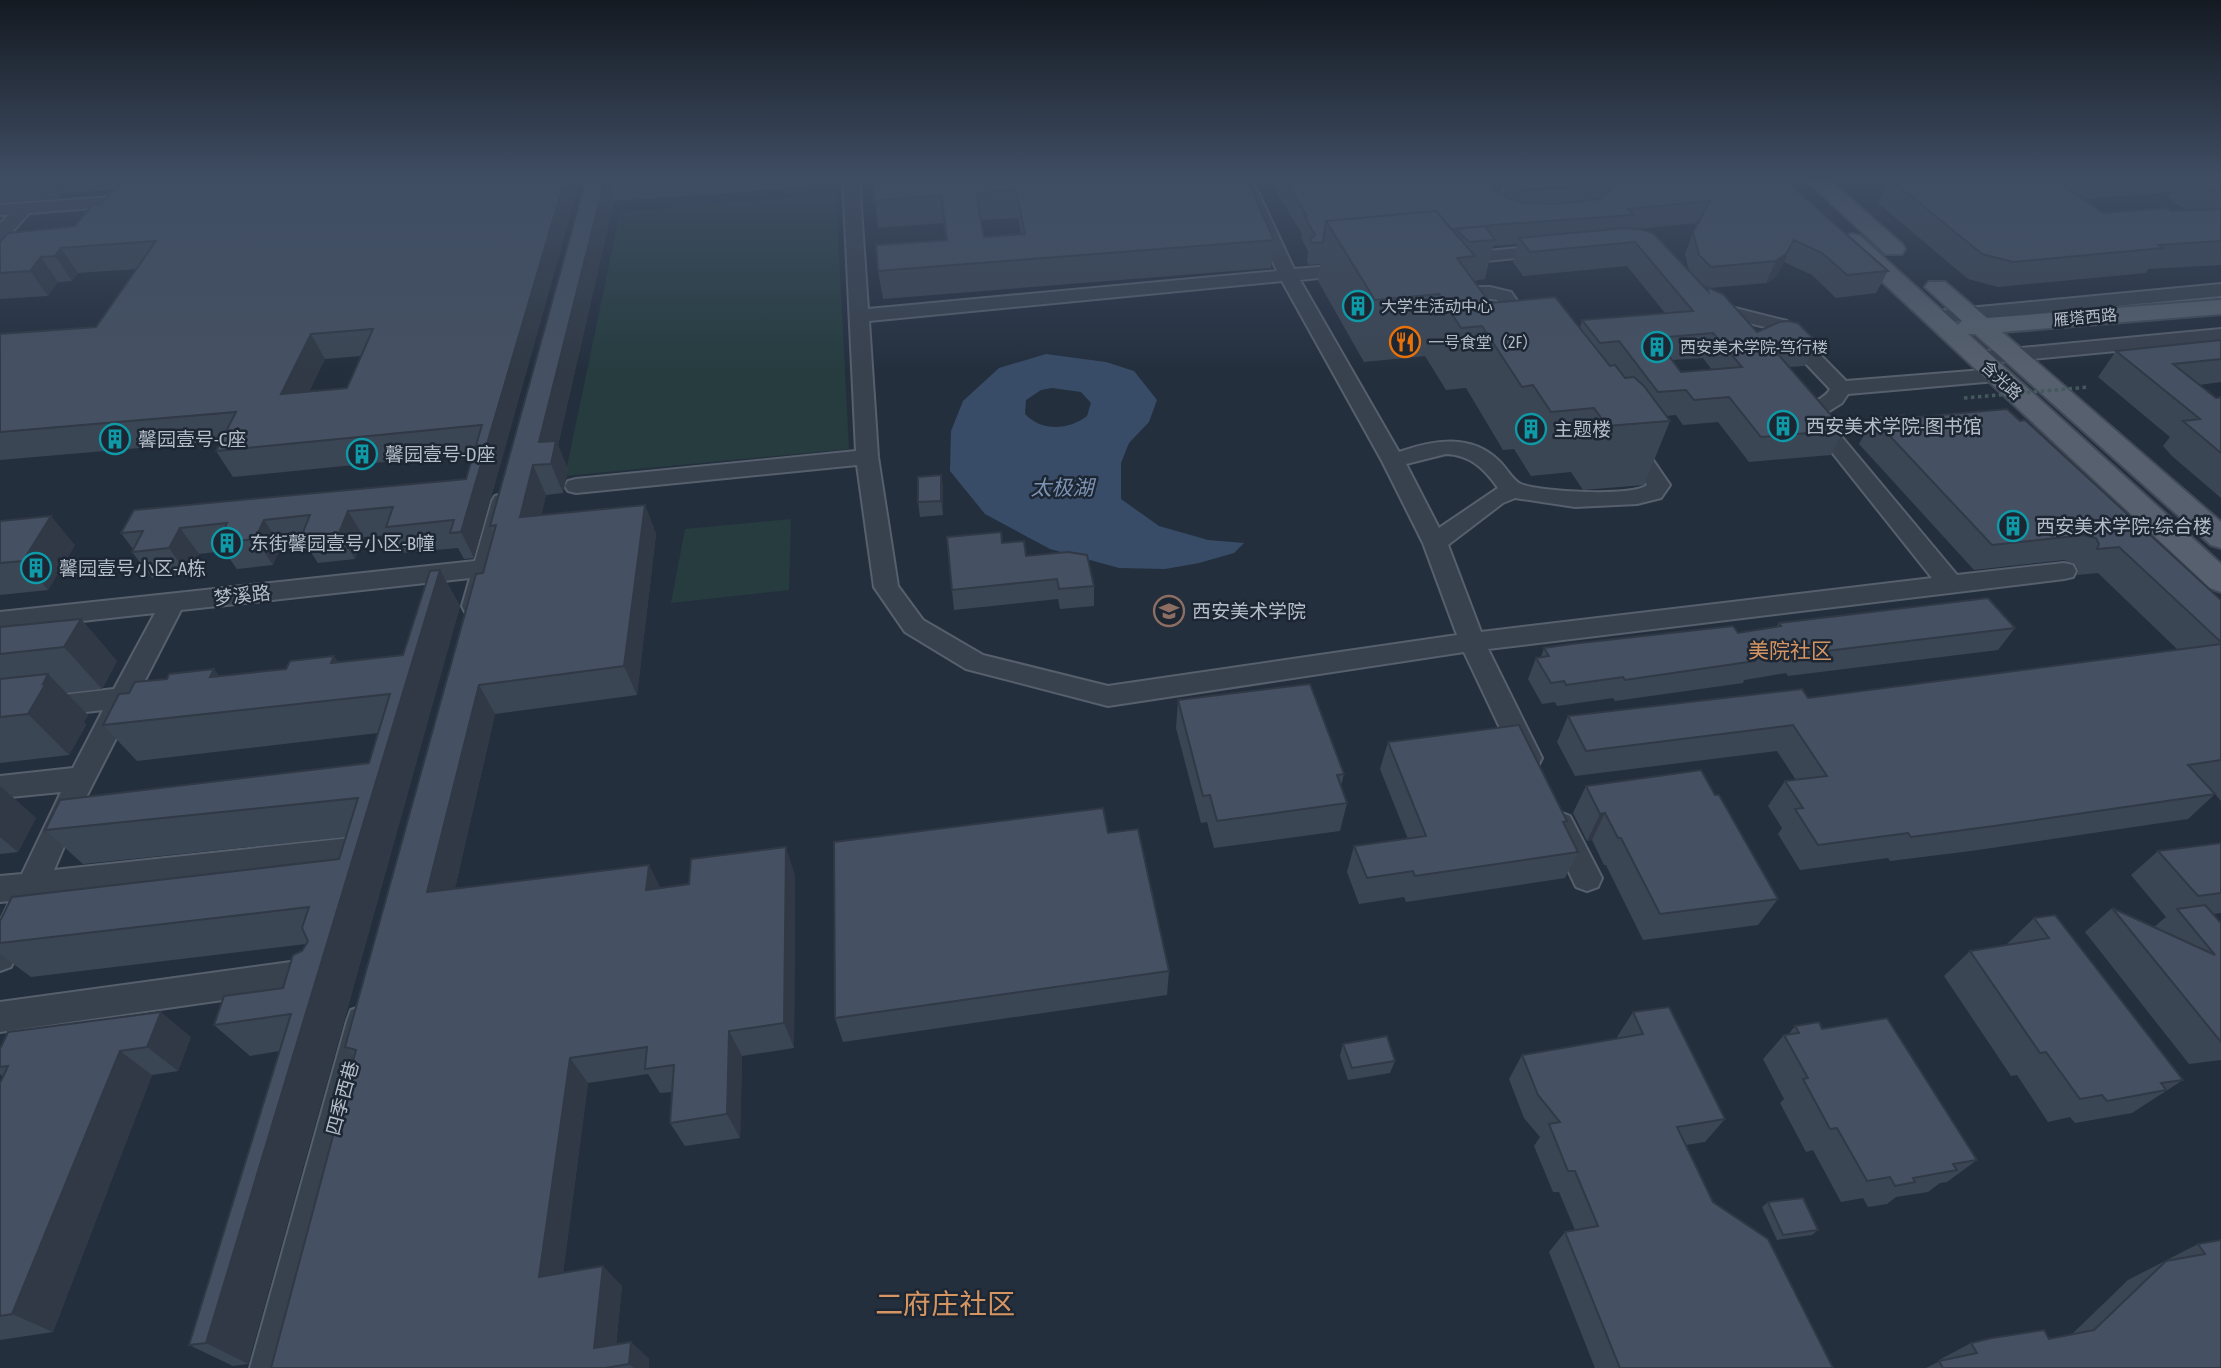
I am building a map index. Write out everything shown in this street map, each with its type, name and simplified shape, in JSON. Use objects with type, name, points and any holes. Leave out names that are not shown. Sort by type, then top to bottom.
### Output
[{"type":"main road","name":"含光路","points":[[1869,243],[1975,339],[2221,581]]},
{"type":"main road","name":"雁塔西路","points":[[1975,339],[2221,304]]},
{"type":"main road","name":"雁塔西路","points":[[1975,339],[2221,317]]},
{"type":"main road","name":"含光路","points":[[1975,339],[2221,538]]},
{"type":"street","points":[[855,243],[867,457],[886,587],[914,626],[975,662],[1108,696],[1472,642],[2063,571]]},
{"type":"street","points":[[1273,243],[1288,275],[1393,461],[1435,543],[1472,642],[1538,779]]},
{"type":"street","points":[[1542,350],[1504,296],[1486,292],[1457,292],[1449,288],[1440,265],[1576,248]]},
{"type":"street","points":[[859,316],[1378,267]]},
{"type":"street","points":[[1840,388],[1975,339],[2169,295],[2221,290]]},
{"type":"street","points":[[1693,293],[1713,310],[1769,319],[1780,325],[1840,388]]},
{"type":"street","points":[[2169,295],[2221,304]]},
{"type":"street","points":[[1975,339],[2221,335]]},
{"type":"street","points":[[1840,388],[1836,399],[1818,406],[1815,413],[1822,426],[1951,585]]},
{"type":"street","points":[[1435,543],[1495,498],[1512,490],[1575,500],[1637,497],[1653,493],[1659,485],[1630,443],[1611,423]]},
{"type":"street","points":[[1393,461],[1426,449],[1450,445],[1459,447],[1486,459],[1512,490]]},
{"type":"street","points":[[576,486],[867,457]]},
{"type":"street","points":[[466,635],[510,474]]},
{"type":"street","name":"梦溪路","points":[[0,621],[484,568]]},
{"type":"street","points":[[0,957],[33,885],[79,808],[82,778],[172,603]]},
{"type":"street","points":[[0,712],[176,693]]},
{"type":"street","points":[[0,787],[82,778]]},
{"type":"street","points":[[1550,804],[1587,878]]},
{"type":"street","points":[[0,889],[359,849]]},
{"type":"street","points":[[0,1017],[320,971]]},
{"type":"street","name":"四季西巷","points":[[270,1368],[369,997]]},
{"type":"path","points":[[1964,398],[2089,387]]},
{"type":"green space","points":[[614,243],[838,243],[849,449],[565,476]]},
{"type":"green space","points":[[791,519],[789,590],[671,603],[685,529]]},
{"type":"water","name":"太极湖","points":[[1046,354],[1106,362],[1134,371],[1157,400],[1149,422],[1129,443],[1121,463],[1121,499],[1159,526],[1208,540],[1244,543],[1234,553],[1199,563],[1165,569],[1119,568],[1050,549],[985,514],[950,471],[951,431],[963,401],[999,368]],"holes":[[[1052,388],[1081,392],[1091,403],[1087,416],[1080,421],[1064,426],[1047,426],[1025,414],[1026,400],[1041,390]]]},
{"type":"building","points":[[0,243],[131,243],[61,248],[55,256],[41,257],[30,271],[0,273]]},
{"type":"building","points":[[155,243],[546,243],[461,532],[450,533],[454,520],[386,527],[393,507],[348,511],[339,533],[301,537],[310,515],[264,520],[255,539],[218,543],[227,523],[180,528],[169,548],[132,552],[143,531],[121,533],[134,510],[466,479],[482,425],[216,451],[236,412],[0,432],[0,334],[96,327]],"holes":[[[373,329],[347,388],[281,394],[311,334]]]},
{"type":"building","points":[[568,243],[589,243],[539,442],[556,441],[551,464],[533,465],[520,517],[645,505],[624,666],[479,685],[427,892],[649,865],[646,890],[689,884],[691,859],[786,847],[784,1023],[729,1031],[727,1114],[670,1123],[674,1065],[645,1069],[647,1047],[570,1058],[539,1277],[603,1266],[594,1348],[631,1342],[629,1364],[605,1368],[271,1368],[356,1050],[345,1047],[476,574],[483,573],[496,525],[490,526]]},
{"type":"building","points":[[907,243],[1238,243],[878,271],[876,245]]},
{"type":"building","points":[[1340,243],[1464,243],[1475,256],[1457,258],[1490,303],[1555,297],[1610,366],[1615,365],[1625,378],[1634,377],[1644,386],[1670,421],[1607,426],[1594,408],[1551,412],[1533,385],[1522,387],[1482,326],[1461,328],[1439,294],[1375,300]]},
{"type":"building","points":[[1523,243],[1626,243],[1530,252]]},
{"type":"building","points":[[1636,243],[1662,243],[1708,291],[1707,287],[1723,294],[1757,332],[1779,322],[1798,323],[1817,342],[1769,344],[1844,430],[1761,437],[1729,397],[1694,400],[1686,390],[1658,392],[1619,341],[1600,343],[1582,320],[1693,311]],"holes":[[[1713,333],[1742,367],[1681,372],[1655,338]]]},
{"type":"building","points":[[1696,243],[1792,243],[1786,254],[1776,261],[1711,267],[1699,255]]},
{"type":"building","points":[[1800,243],[1856,243],[1888,271],[1847,275],[1822,253]]},
{"type":"building","points":[[1968,243],[2192,243],[2013,262],[1982,254]]},
{"type":"building","points":[[2221,340],[2221,359],[2173,364],[2216,398],[2221,397],[2221,453],[2183,421],[2200,419],[2116,351]]},
{"type":"building","points":[[2007,409],[2020,421],[2025,420],[2221,600],[2221,642],[2119,547],[2097,549],[2099,544],[2096,538],[2084,535],[1992,545],[1873,418],[1904,415],[1907,418]]},
{"type":"building","points":[[941,475],[941,501],[918,502],[918,477]]},
{"type":"building","points":[[51,516],[23,561],[0,563],[0,521]]},
{"type":"building","points":[[1001,532],[1002,543],[1024,541],[1026,556],[1068,552],[1087,555],[1094,586],[1059,589],[1057,579],[952,590],[947,537]]},
{"type":"building","points":[[440,570],[206,1343],[189,1345],[291,1014],[214,1025],[224,996],[283,988],[293,955],[302,951],[308,941],[302,928],[309,907],[0,943],[0,921],[12,897],[339,859],[358,798],[45,830],[60,800],[369,763],[390,694],[103,725],[119,694],[129,693],[135,682],[167,679],[169,674],[214,669],[210,677],[286,669],[290,661],[334,656],[331,663],[403,655],[430,571]]},
{"type":"building","points":[[1988,598],[2015,628],[1802,654],[1799,652],[1625,680],[1623,677],[1566,685],[1564,681],[1551,683],[1536,658],[1549,656],[1544,648],[1571,644],[1733,626],[1738,633],[1781,626],[1779,623]]},
{"type":"building","points":[[81,619],[64,647],[0,654],[0,627]]},
{"type":"building","points":[[2221,644],[2221,760],[2188,765],[2215,794],[1911,837],[1908,833],[1818,845],[1795,809],[1803,808],[1785,781],[1827,776],[1793,725],[1586,751],[1568,716],[1802,689],[1808,698]]},
{"type":"building","points":[[48,674],[43,684],[46,683],[28,714],[0,717],[0,679]]},
{"type":"building","points":[[1310,684],[1344,774],[1337,775],[1347,803],[1217,821],[1210,795],[1203,796],[1178,700]]},
{"type":"building","points":[[1519,725],[1567,821],[1563,822],[1578,852],[1415,876],[1413,871],[1367,878],[1354,846],[1426,836],[1388,742]]},
{"type":"building","points":[[1701,770],[1715,795],[1719,795],[1778,899],[1660,914],[1621,838],[1618,838],[1605,813],[1600,814],[1586,786]]},
{"type":"building","points":[[1103,808],[1108,833],[1138,829],[1169,971],[835,1018],[834,842]]},
{"type":"building","points":[[2221,843],[2221,893],[2198,896],[2158,851]]},
{"type":"building","points":[[2205,905],[2221,923],[2221,1042],[2112,908],[2215,955],[2177,909]]},
{"type":"building","points":[[2055,915],[2183,1080],[2161,1083],[2166,1090],[2107,1101],[2102,1095],[2080,1099],[2046,1052],[2040,1053],[1970,951],[2049,938],[2034,918]]},
{"type":"building","points":[[1669,1007],[1725,1119],[1677,1127],[1713,1202],[1768,1239],[1833,1368],[1620,1368],[1565,1232],[1598,1226],[1575,1171],[1568,1171],[1549,1124],[1560,1122],[1538,1095],[1522,1055],[1643,1034],[1633,1012]]},
{"type":"building","points":[[161,1012],[147,1047],[120,1051],[12,1314],[0,1316],[0,1083],[8,1066],[0,1067],[0,1049],[8,1032]]},
{"type":"building","points":[[1887,1018],[1977,1160],[1953,1164],[1957,1170],[1913,1178],[1915,1182],[1895,1186],[1890,1177],[1867,1181],[1837,1128],[1830,1129],[1803,1079],[1808,1078],[1784,1035],[1799,1033],[1795,1026],[1819,1022],[1822,1029]]},
{"type":"building","points":[[1387,1036],[1395,1061],[1352,1068],[1343,1044]]},
{"type":"building","points":[[1803,1198],[1818,1230],[1783,1235],[1768,1202]]},
{"type":"building","points":[[2221,1240],[2221,1368],[1943,1368],[1939,1361],[1977,1353],[1971,1343],[1992,1338],[2044,1330],[2049,1339],[2094,1330],[2166,1261],[2205,1254],[2198,1244]]},
{"type":"place","name":"大学生活动中心","points":[[1358,306]]},
{"type":"place","name":"一号食堂（2F）","points":[[1405,342]]},
{"type":"place","name":"西安美术学院-笃行楼","points":[[1657,347]]},
{"type":"place","name":"西安美术学院-图书馆","points":[[1783,426]]},
{"type":"place","name":"主题楼","points":[[1531,429]]},
{"type":"place","name":"馨园壹号-C座","points":[[115,439]]},
{"type":"place","name":"馨园壹号-D座","points":[[362,454]]},
{"type":"place","name":"西安美术学院-综合楼","points":[[2013,526]]},
{"type":"place","name":"东街馨园壹号小区-B幢","points":[[227,543]]},
{"type":"place","name":"馨园壹号小区-A栋","points":[[36,568]]},
{"type":"place","name":"西安美术学院","points":[[1169,611]]},
{"type":"district","name":"美院社区","points":[[1790,651]]},
{"type":"district","name":"二府庄社区","points":[[945,1304]]}]
